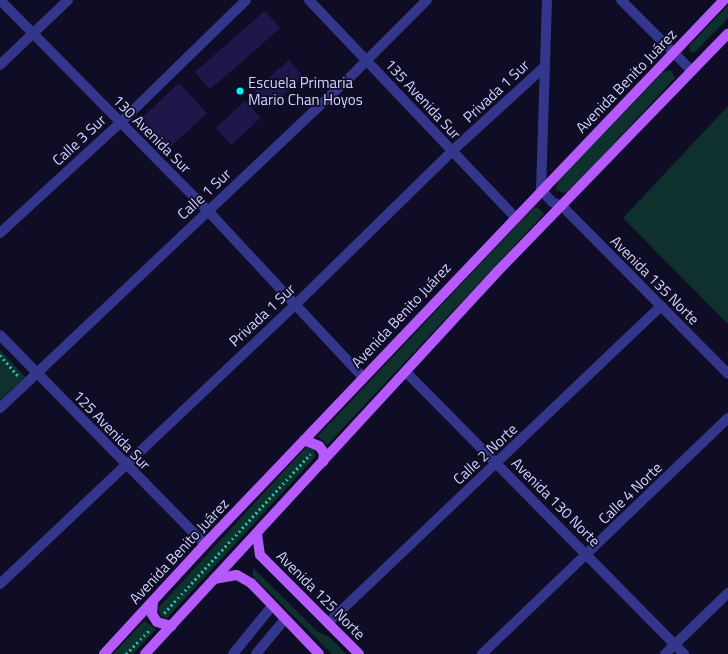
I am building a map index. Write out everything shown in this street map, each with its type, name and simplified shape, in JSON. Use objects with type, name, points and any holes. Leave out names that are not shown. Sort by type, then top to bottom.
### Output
[{"type":"main road","name":"Avenida Benito Juárez","points":[[104,654],[205,544],[363,377],[724,0]]},
{"type":"main road","points":[[145,654],[497,272],[728,34]]},
{"type":"main road","points":[[304,440],[319,446],[324,453],[323,462]]},
{"type":"main road","name":"Avenida 125 Norte","points":[[257,534],[260,555],[359,654]]},
{"type":"main road","points":[[214,579],[237,575],[251,583],[319,654]]},
{"type":"main road","points":[[153,602],[152,614],[157,622],[171,626]]},
{"type":"street","name":"130 Avenida Sur","points":[[0,0],[208,211],[294,306],[363,377]]},
{"type":"street","points":[[0,65],[68,0]]},
{"type":"street","name":"Calle 3 Sur","points":[[0,233],[120,123],[246,0]]},
{"type":"street","name":"135 Avenida Sur","points":[[309,0],[451,152],[516,218]]},
{"type":"street","name":"Calle 1 Sur","points":[[0,408],[208,211],[427,0]]},
{"type":"street","points":[[541,190],[547,0]]},
{"type":"street","points":[[621,0],[692,71]]},
{"type":"street","name":"Privada 1 Sur","points":[[0,584],[294,306],[451,152],[544,67]]},
{"type":"street","name":"Avenida 135 Norte","points":[[541,190],[552,202],[562,206],[728,374]]},
{"type":"street","name":"Calle 2 Norte","points":[[328,623],[661,306]]},
{"type":"street","name":"125 Avenida Sur","points":[[0,335],[205,544]]},
{"type":"street","name":"Avenida 130 Norte","points":[[406,372],[684,654]]},
{"type":"street","name":"Calle 4 Norte","points":[[482,654],[585,553],[600,544],[728,418]]},
{"type":"street","points":[[665,654],[728,593]]},
{"type":"street","points":[[233,654],[272,606]]},
{"type":"street","points":[[256,654],[285,619]]},
{"type":"path","points":[[0,355],[16,373],[19,380]]},
{"type":"green space","points":[[728,5],[728,18],[695,52],[690,52],[689,46]]},
{"type":"green space","points":[[671,70],[675,78],[575,185],[565,193],[555,190],[559,179],[663,72]]},
{"type":"green space","points":[[728,106],[728,324],[623,218]]},
{"type":"green space","points":[[534,207],[540,209],[544,214],[327,445],[318,436]]},
{"type":"green space","points":[[0,350],[25,377],[0,400]]},
{"type":"green space","points":[[306,447],[314,450],[315,457],[167,618],[161,616],[158,608]]},
{"type":"green space","points":[[253,568],[317,631],[329,637],[346,654],[332,654],[253,576]]},
{"type":"green space","points":[[144,621],[156,629],[133,654],[113,654]]},
{"type":"building","points":[[265,11],[280,28],[210,89],[195,72]]},
{"type":"building","points":[[289,60],[304,77],[269,108],[254,91]]},
{"type":"building","points":[[179,83],[207,113],[162,155],[134,125]]},
{"type":"building","points":[[245,101],[261,118],[231,145],[216,128]]},
{"type":"place","name":"Escuela Primaria Mario Chan Hoyos","points":[[240,91]]}]
